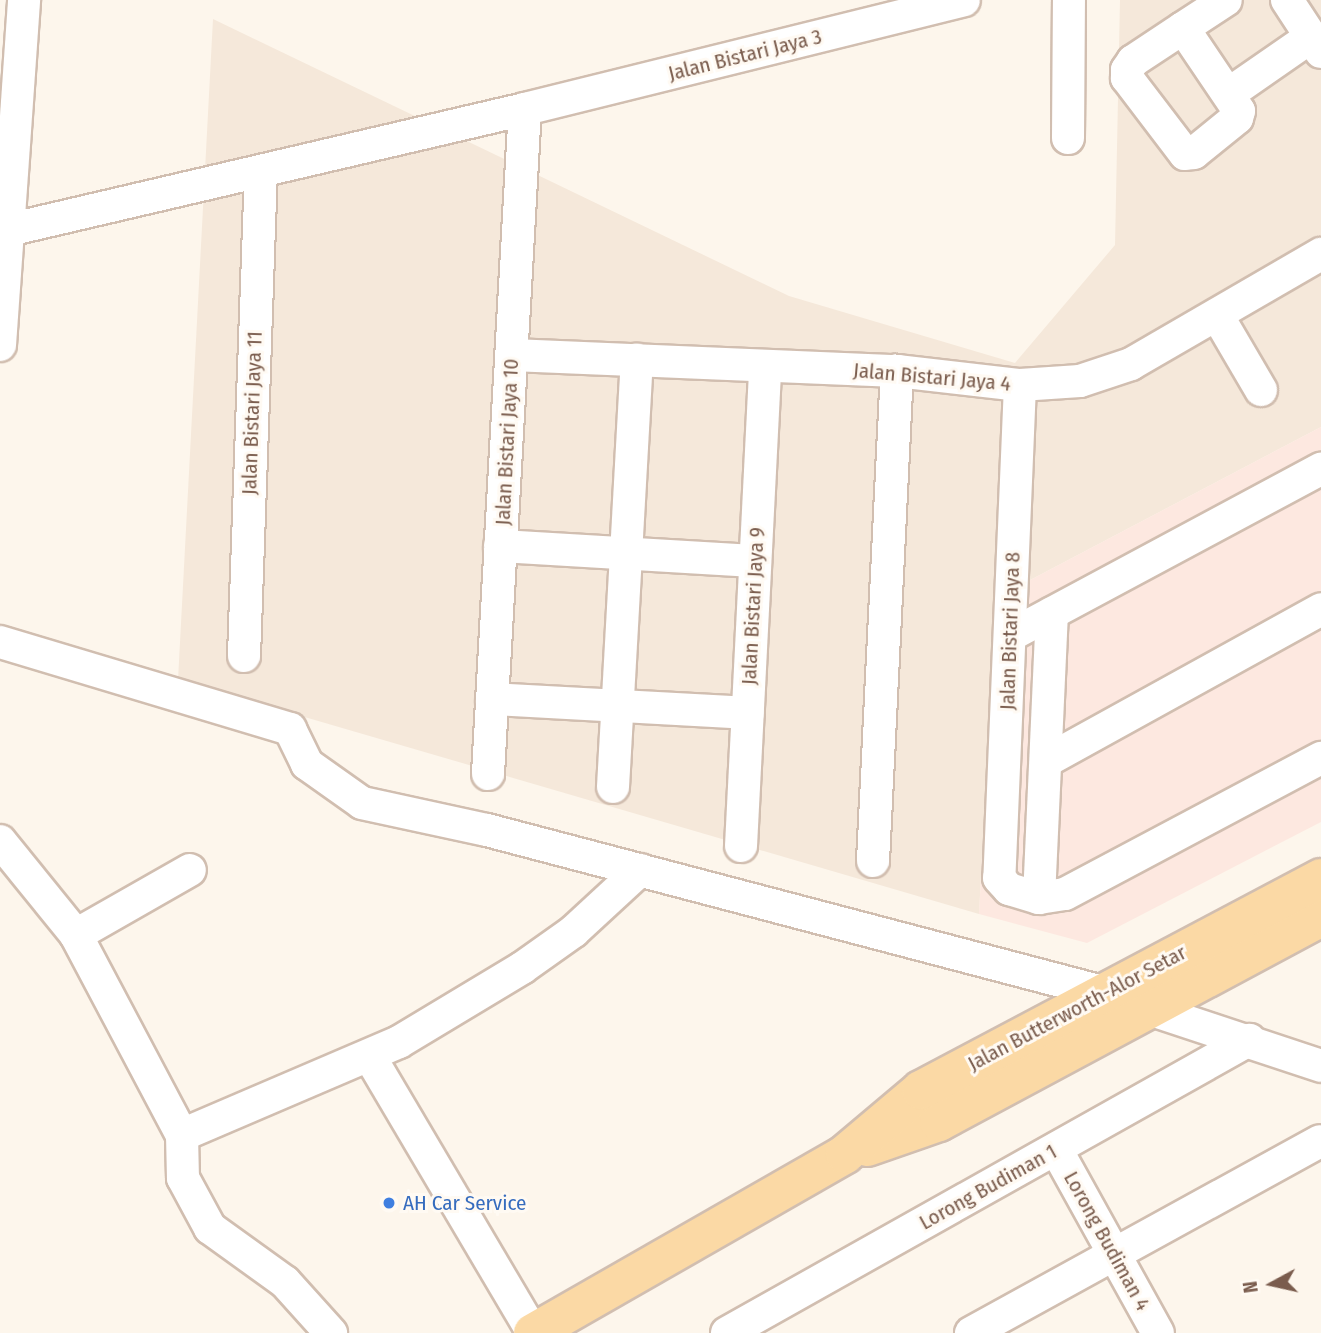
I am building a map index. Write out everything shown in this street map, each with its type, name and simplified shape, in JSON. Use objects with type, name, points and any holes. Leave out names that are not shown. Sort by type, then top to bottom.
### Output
[{"type":"main road","name":"Jalan Butterworth-Alor Setar","points":[[533,1333],[845,1154],[921,1090],[1321,878]]},
{"type":"main road","name":"Jalan Butterworth-Alor Setar","points":[[845,1154],[939,1122],[1321,917]]},
{"type":"street","points":[[0,345],[24,0]]},
{"type":"street","name":"Jalan Bistari Jaya 3","points":[[8,230],[525,109],[964,0]]},
{"type":"street","points":[[1068,138],[1069,0]]},
{"type":"street","points":[[1183,28],[1238,105],[1237,118],[1194,153],[1185,154],[1126,78],[1133,61],[1183,28],[1226,0]]},
{"type":"street","points":[[1230,93],[1316,45],[1287,0]]},
{"type":"street","name":"Jalan Bistari Jaya 10","points":[[488,774],[525,109]]},
{"type":"street","name":"Jalan Bistari Jaya 11","points":[[244,656],[261,171]]},
{"type":"street","name":"Jalan Bistari Jaya 4","points":[[512,355],[897,371],[1020,385],[1080,381],[1131,363],[1321,254]]},
{"type":"street","points":[[1217,315],[1261,390]]},
{"type":"street","points":[[612,787],[637,360]]},
{"type":"street","name":"Jalan Bistari Jaya 9","points":[[741,846],[765,367]]},
{"type":"street","points":[[873,860],[897,371]]},
{"type":"street","name":"Jalan Bistari Jaya 8","points":[[1020,385],[999,878],[1009,889],[1039,898]]},
{"type":"street","points":[[1011,635],[1321,469]]},
{"type":"street","points":[[500,547],[755,561]]},
{"type":"street","points":[[1048,760],[1321,609]]},
{"type":"street","points":[[1052,613],[1048,760],[1039,898],[1065,894],[1102,877],[1321,758]]},
{"type":"street","points":[[0,642],[290,729],[307,764],[362,803],[640,870],[1106,993]]},
{"type":"street","points":[[492,699],[617,708],[748,713]]},
{"type":"street","points":[[0,841],[76,935],[182,1135],[183,1178],[210,1228],[285,1282],[331,1333]]},
{"type":"street","points":[[76,935],[190,870]]},
{"type":"street","points":[[182,1135],[370,1057],[523,968],[574,931],[640,870]]},
{"type":"street","points":[[1149,1009],[1321,1066]]},
{"type":"street","name":"Lorong Budiman 1","points":[[727,1333],[1249,1041]]},
{"type":"street","points":[[370,1057],[533,1333]]},
{"type":"street","points":[[971,1333],[1321,1142]]},
{"type":"street","name":"Lorong Budiman 4","points":[[1056,1149],[1158,1333]]},
{"type":"shaded area","points":[[1120,0],[1321,0],[1321,427],[996,598],[979,914],[178,680],[213,19],[789,296],[1015,363],[1115,245]]},
{"type":"shaded area","points":[[1321,427],[1321,822],[1087,943],[979,914],[996,598]]},
{"type":"place","name":"AH Car Service","points":[[389,1203]]}]
